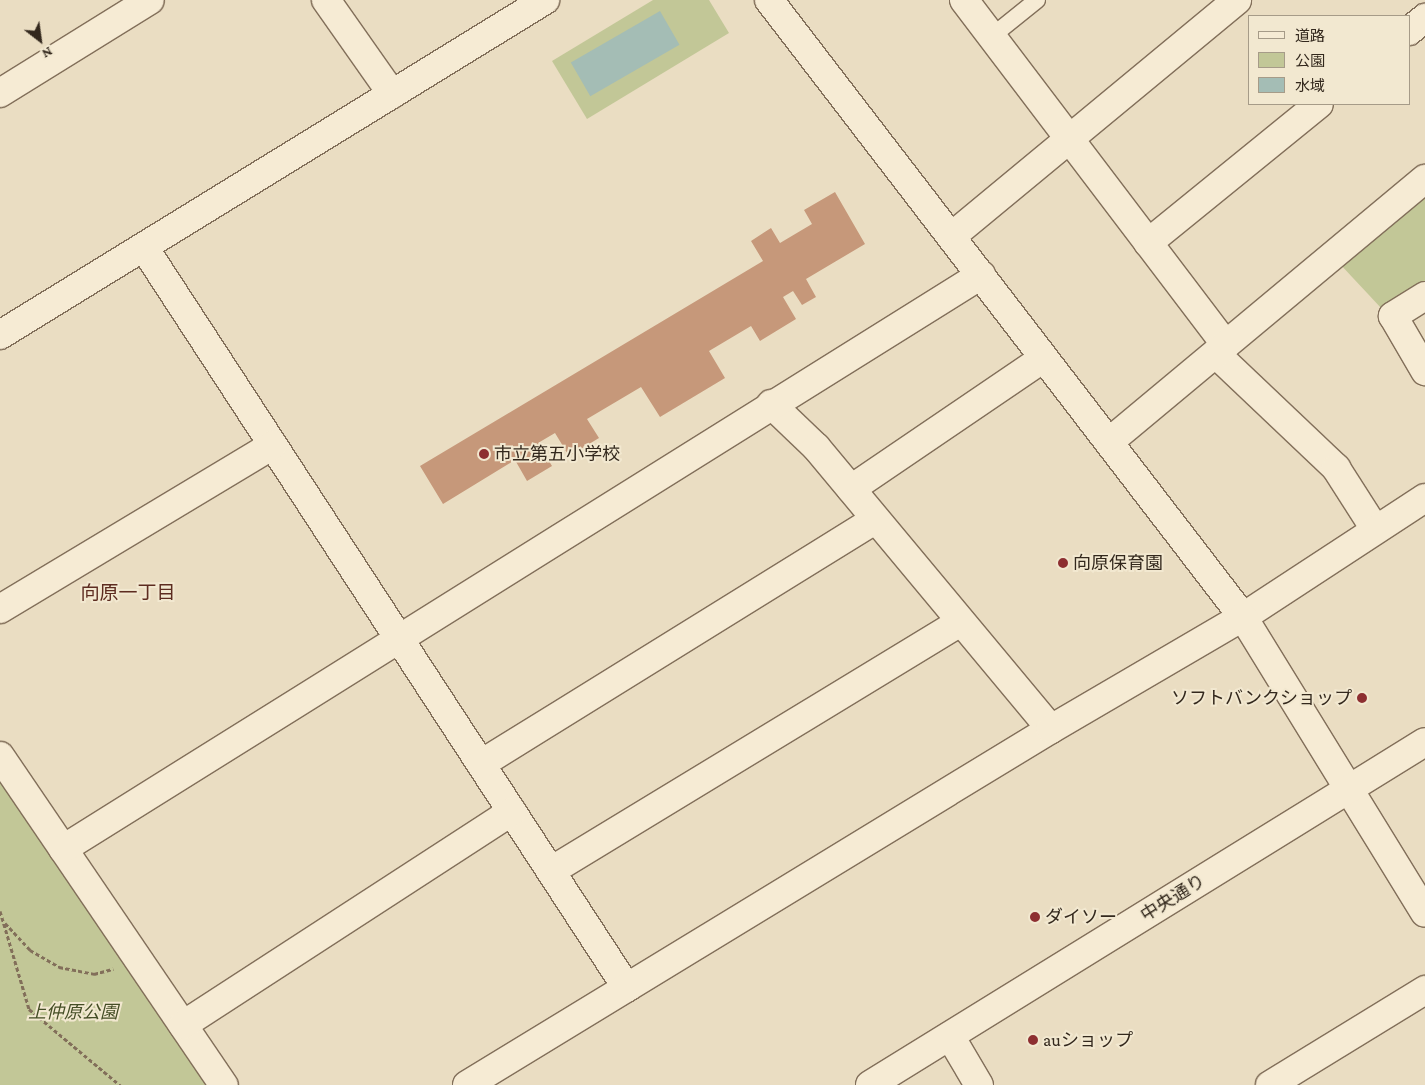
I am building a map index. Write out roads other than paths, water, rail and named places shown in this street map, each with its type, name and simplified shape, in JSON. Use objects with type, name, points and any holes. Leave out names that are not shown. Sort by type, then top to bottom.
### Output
[{"type":"street","points":[[0,93],[150,0]]},
{"type":"street","points":[[326,0],[392,94]]},
{"type":"street","points":[[0,335],[145,249],[545,0]]},
{"type":"street","points":[[769,0],[1244,617],[1425,913]]},
{"type":"street","points":[[964,0],[1148,243],[1221,349],[1336,468],[1375,528]]},
{"type":"street","points":[[952,236],[1071,140],[1237,0]]},
{"type":"street","points":[[1410,30],[1425,18]]},
{"type":"street","points":[[1148,243],[1318,105]]},
{"type":"street","points":[[1109,442],[1425,178]]},
{"type":"street","points":[[145,249],[627,988]]},
{"type":"street","points":[[63,849],[771,404],[981,275]]},
{"type":"street","points":[[1425,296],[1393,316],[1425,371]]},
{"type":"street","points":[[851,489],[1044,358]]},
{"type":"street","points":[[771,404],[851,489],[960,622],[1051,728]]},
{"type":"street","points":[[0,609],[273,445]]},
{"type":"street","points":[[467,1085],[1051,728],[1244,617],[1375,528],[1425,498]]},
{"type":"street","points":[[481,764],[875,520]]},
{"type":"street","points":[[551,871],[960,622]]},
{"type":"street","name":"中央通り","points":[[870,1085],[1425,742]]},
{"type":"street","points":[[0,756],[224,1085]]},
{"type":"street","points":[[183,1025],[512,811]]},
{"type":"street","points":[[1270,1085],[1425,990]]},
{"type":"street","points":[[950,1036],[979,1085]]},
{"type":"lane","points":[[991,36],[1037,0]]},
{"type":"water","points":[[660,11],[680,45],[590,96],[571,62]]},
{"type":"place","name":"市立第五小学校","points":[[484,454]]},
{"type":"place","name":"向原保育園","points":[[1063,563]]},
{"type":"place","name":"ソフトバンクショップ","points":[[1362,698]]},
{"type":"place","name":"ダイソー","points":[[1035,917]]},
{"type":"place","name":"auショップ","points":[[1033,1040]]},
{"type":"district","name":"向原一丁目","points":[[128,593]]},
{"type":"park label","name":"上仲原公園","points":[[73,1012]]}]
